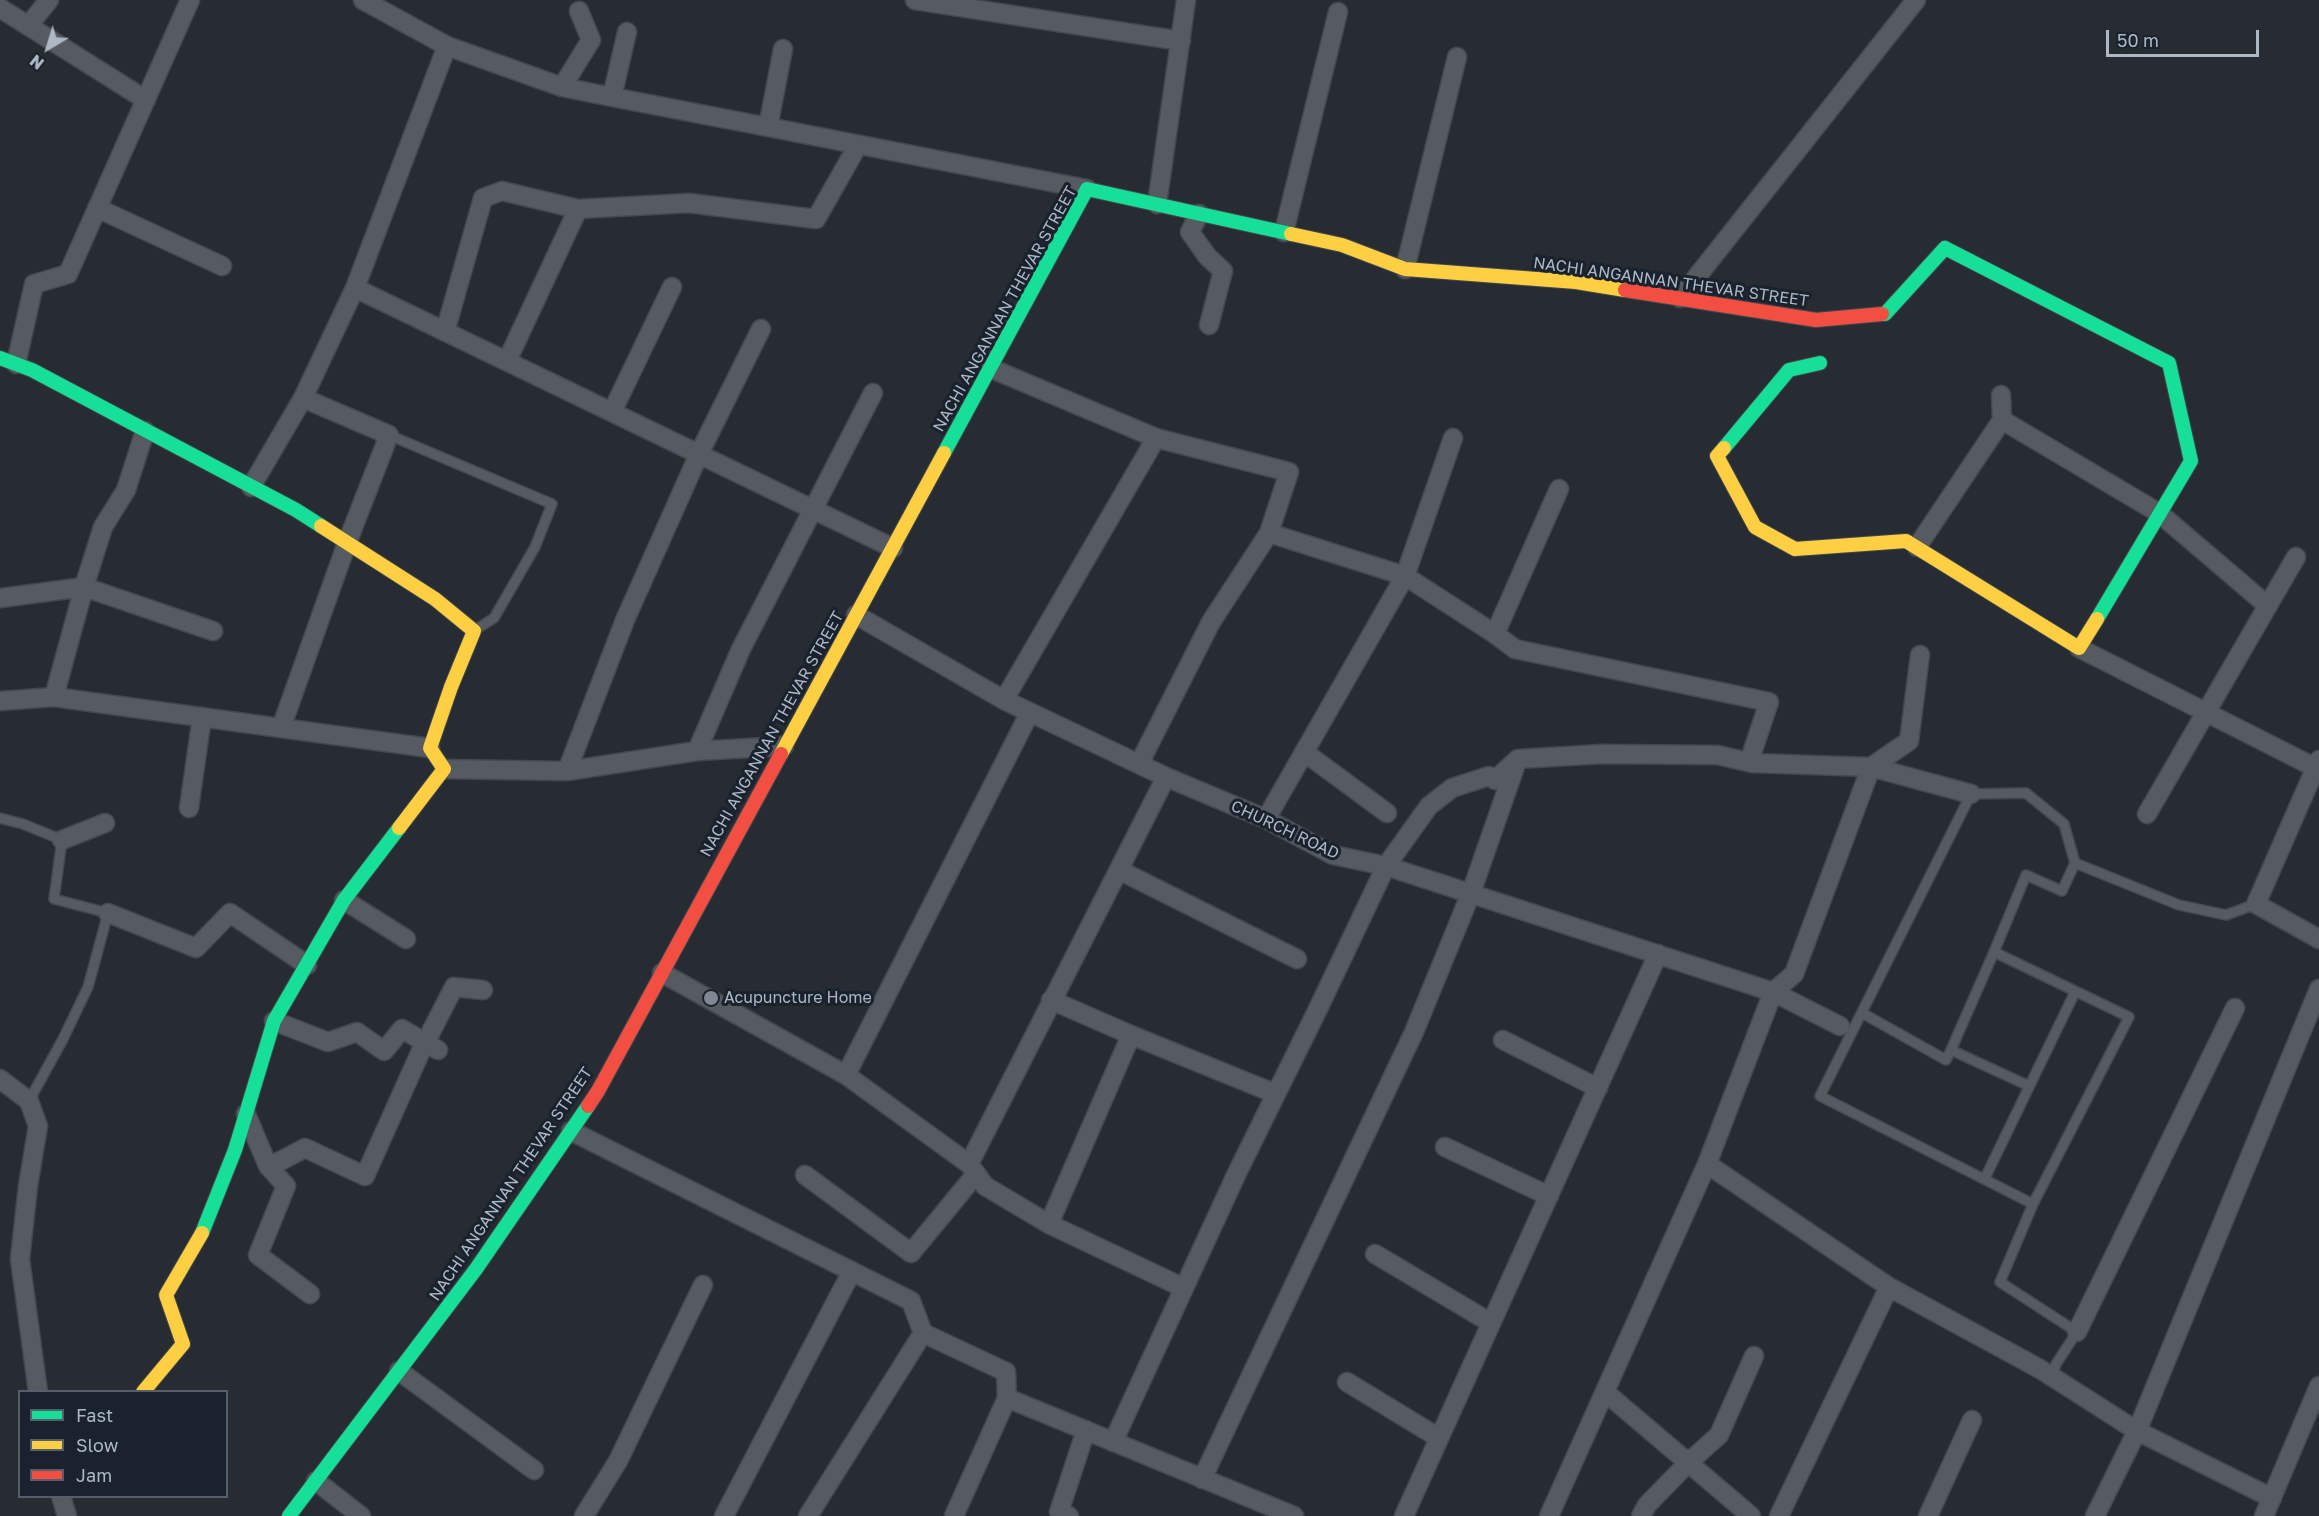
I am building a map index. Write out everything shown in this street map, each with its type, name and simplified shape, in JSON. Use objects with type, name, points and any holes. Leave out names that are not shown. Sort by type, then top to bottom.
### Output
[{"type":"street","points":[[28,26],[49,0]]},
{"type":"street","points":[[190,0],[68,274],[34,284],[8,361],[32,370],[296,510],[435,599],[474,631],[451,687],[430,748]]},
{"type":"street","points":[[363,0],[447,46],[562,87],[1087,189]]},
{"type":"street","points":[[915,0],[1180,41]]},
{"type":"street","points":[[1157,204],[1186,0]]},
{"type":"street","points":[[1680,298],[1916,0]]},
{"type":"street","points":[[0,8],[146,99]]},
{"type":"street","points":[[562,87],[591,40],[579,11]]},
{"type":"street","points":[[1284,232],[1338,12]]},
{"type":"street","points":[[612,97],[627,32]]},
{"type":"street","points":[[251,488],[303,398],[355,288],[447,46]]},
{"type":"street","points":[[768,128],[783,48]]},
{"type":"street","points":[[1405,269],[1457,57]]},
{"type":"street","points":[[445,332],[483,198],[502,190],[578,209],[689,203],[816,219],[858,145]]},
{"type":"street","name":"NACHI ANGANNAN THEVAR STREET","points":[[289,1516],[476,1269],[598,1091],[1087,189],[1342,245],[1405,269],[1576,282],[1816,320],[1885,314],[1946,248],[2169,363],[2191,461],[2079,648]]},
{"type":"street","points":[[98,208],[222,266]]},
{"type":"street","points":[[507,361],[578,209]]},
{"type":"street","points":[[1199,214],[1190,232],[1207,256],[1223,271],[1209,325]]},
{"type":"street","points":[[612,412],[672,287]]},
{"type":"street","points":[[355,288],[893,548]]},
{"type":"street","points":[[567,771],[625,620],[699,454],[761,329]]},
{"type":"street","points":[[1820,363],[1789,370],[1717,456],[1755,527],[1796,549],[1906,541],[2079,648],[2206,712],[2317,763],[2256,904],[2319,939]]},
{"type":"street","points":[[990,368],[1156,438],[1289,472],[1269,533],[1211,622],[1139,764]]},
{"type":"street","points":[[697,751],[741,649],[873,393]]},
{"type":"street","points":[[1917,547],[2002,420],[2001,395]]},
{"type":"street","points":[[281,728],[347,543],[389,435],[303,398]]},
{"type":"street","points":[[2002,420],[2159,513],[2268,606]]},
{"type":"street","points":[[54,697],[103,527],[126,490],[145,431]]},
{"type":"street","points":[[1004,700],[1156,438]]},
{"type":"street","points":[[1266,819],[1405,576],[1453,438]]},
{"type":"street","points":[[1495,634],[1558,489]]},
{"type":"street","points":[[1269,533],[1405,576],[1515,649],[1769,702],[1749,762]]},
{"type":"street","points":[[2147,814],[2296,557]]},
{"type":"street","points":[[0,598],[84,587],[213,631]]},
{"type":"street","name":"CHURCH ROAD","points":[[856,615],[1004,700],[1166,777],[1266,819],[1333,855],[1386,866],[1773,992],[1846,1028]]},
{"type":"street","points":[[1549,1516],[1707,1164],[1773,992],[1794,974],[1871,767],[1909,741],[1920,655]]},
{"type":"street","points":[[0,701],[54,697],[430,748],[444,769]]},
{"type":"street","points":[[846,1075],[1030,712]]},
{"type":"street","points":[[189,808],[202,717]]},
{"type":"street","points":[[444,769],[567,771],[697,751],[784,746]]},
{"type":"street","points":[[1304,752],[1387,813]]},
{"type":"street","points":[[1113,1442],[1236,1173],[1386,866],[1429,806],[1452,788],[1489,776],[1495,780],[1518,759],[1602,754],[1718,755],[1749,762],[1871,767],[1971,794]]},
{"type":"street","points":[[1202,1479],[1414,1032],[1471,893],[1518,759]]},
{"type":"street","points":[[144,1390],[183,1344],[166,1295],[201,1236],[235,1150],[274,1022],[344,900],[444,769]]},
{"type":"street","points":[[805,1175],[911,1253],[973,1169],[1051,1000],[1166,777]]},
{"type":"street","points":[[62,840],[105,823]]},
{"type":"street","points":[[1119,870],[1297,959]]},
{"type":"street","points":[[344,900],[406,939]]},
{"type":"street","points":[[108,913],[196,948],[230,914],[307,965]]},
{"type":"street","points":[[1404,1516],[1658,954]]},
{"type":"street","points":[[662,973],[846,1075],[973,1169],[985,1186],[1049,1224],[1184,1288]]},
{"type":"street","points":[[269,1167],[290,1158],[305,1148],[365,1176],[432,1046],[454,987],[483,990]]},
{"type":"street","points":[[2095,1516],[2137,1431],[2319,989]]},
{"type":"street","points":[[1051,1000],[1276,1094]]},
{"type":"street","points":[[2076,1332],[2235,1008]]},
{"type":"street","points":[[274,1022],[328,1042],[357,1032],[384,1051],[402,1029],[432,1046]]},
{"type":"street","points":[[1049,1224],[1131,1035]]},
{"type":"street","points":[[1503,1040],[1598,1088]]},
{"type":"street","points":[[0,1079],[29,1101],[38,1126],[28,1186],[20,1259],[38,1390]]},
{"type":"street","points":[[246,1114],[269,1167],[285,1186],[258,1255],[310,1294]]},
{"type":"street","points":[[571,1131],[911,1301],[923,1333],[1006,1372],[1007,1398],[954,1516]]},
{"type":"street","points":[[1445,1148],[1549,1196]]},
{"type":"street","points":[[1707,1164],[1889,1287],[2052,1377],[2137,1431],[2272,1498]]},
{"type":"street","points":[[1375,1254],[1491,1323]]},
{"type":"street","points":[[724,1516],[852,1271]]},
{"type":"street","points":[[584,1516],[618,1461],[704,1286]]},
{"type":"street","points":[[1779,1516],[1889,1287]]},
{"type":"street","points":[[808,1516],[923,1333]]},
{"type":"street","points":[[1641,1516],[1647,1505],[1719,1436],[1754,1356]]},
{"type":"street","points":[[399,1371],[534,1470]]},
{"type":"street","points":[[1347,1382],[1439,1438]]},
{"type":"street","points":[[2264,1516],[2319,1386]]},
{"type":"street","points":[[1605,1392],[1751,1516]]},
{"type":"street","points":[[1007,1398],[1294,1516]]},
{"type":"street","points":[[1928,1516],[1972,1420]]},
{"type":"street","points":[[1069,1516],[1059,1512],[1086,1430]]},
{"type":"street","points":[[316,1481],[361,1516]]},
{"type":"street","points":[[62,1498],[67,1516]]},
{"type":"lane","points":[[389,435],[552,504],[535,547],[494,618],[474,631]]},
{"type":"lane","points":[[1862,1013],[1946,1060],[2026,875],[2062,891],[2075,863],[2064,824],[2026,793],[1971,794],[1862,1013],[1846,1028],[1820,1096],[2033,1204]]},
{"type":"lane","points":[[0,818],[23,824],[62,840],[54,898],[108,913],[88,987],[29,1101]]},
{"type":"lane","points":[[2075,863],[2179,905],[2226,915],[2256,904]]},
{"type":"lane","points":[[1994,952],[2129,1017],[2033,1204],[2000,1282],[2076,1332],[2056,1364],[2052,1377]]},
{"type":"lane","points":[[1985,1178],[2075,992]]},
{"type":"lane","points":[[1951,1050],[2029,1086]]},
{"type":"traffic: fast","points":[[944,453],[1087,189],[1291,234]]},
{"type":"traffic: fast","points":[[1882,314],[1885,314],[1945,248],[2169,363],[2191,461],[2097,619]]},
{"type":"traffic: fast","points":[[0,358],[32,370],[296,510],[321,526]]},
{"type":"traffic: fast","points":[[1724,448],[1789,370],[1820,363]]},
{"type":"traffic: fast","points":[[202,1233],[235,1150],[274,1021],[344,900],[399,828]]},
{"type":"traffic: fast","points":[[289,1516],[476,1269],[588,1106]]},
{"type":"traffic: slow","points":[[1291,234],[1342,245],[1405,269],[1576,282],[1625,290]]},
{"type":"traffic: slow","points":[[1724,448],[1717,456],[1755,527],[1795,549],[1906,541],[2079,648],[2097,619]]},
{"type":"traffic: slow","points":[[781,754],[944,453]]},
{"type":"traffic: slow","points":[[321,526],[435,599],[474,631],[451,687],[430,748],[444,769],[399,828]]},
{"type":"traffic: slow","points":[[145,1390],[183,1344],[166,1295],[202,1233]]},
{"type":"traffic: jam","points":[[1625,290],[1816,320],[1882,314]]},
{"type":"traffic: jam","points":[[588,1106],[781,754]]},
{"type":"place","name":"Acupuncture Home","points":[[711,998]]}]
